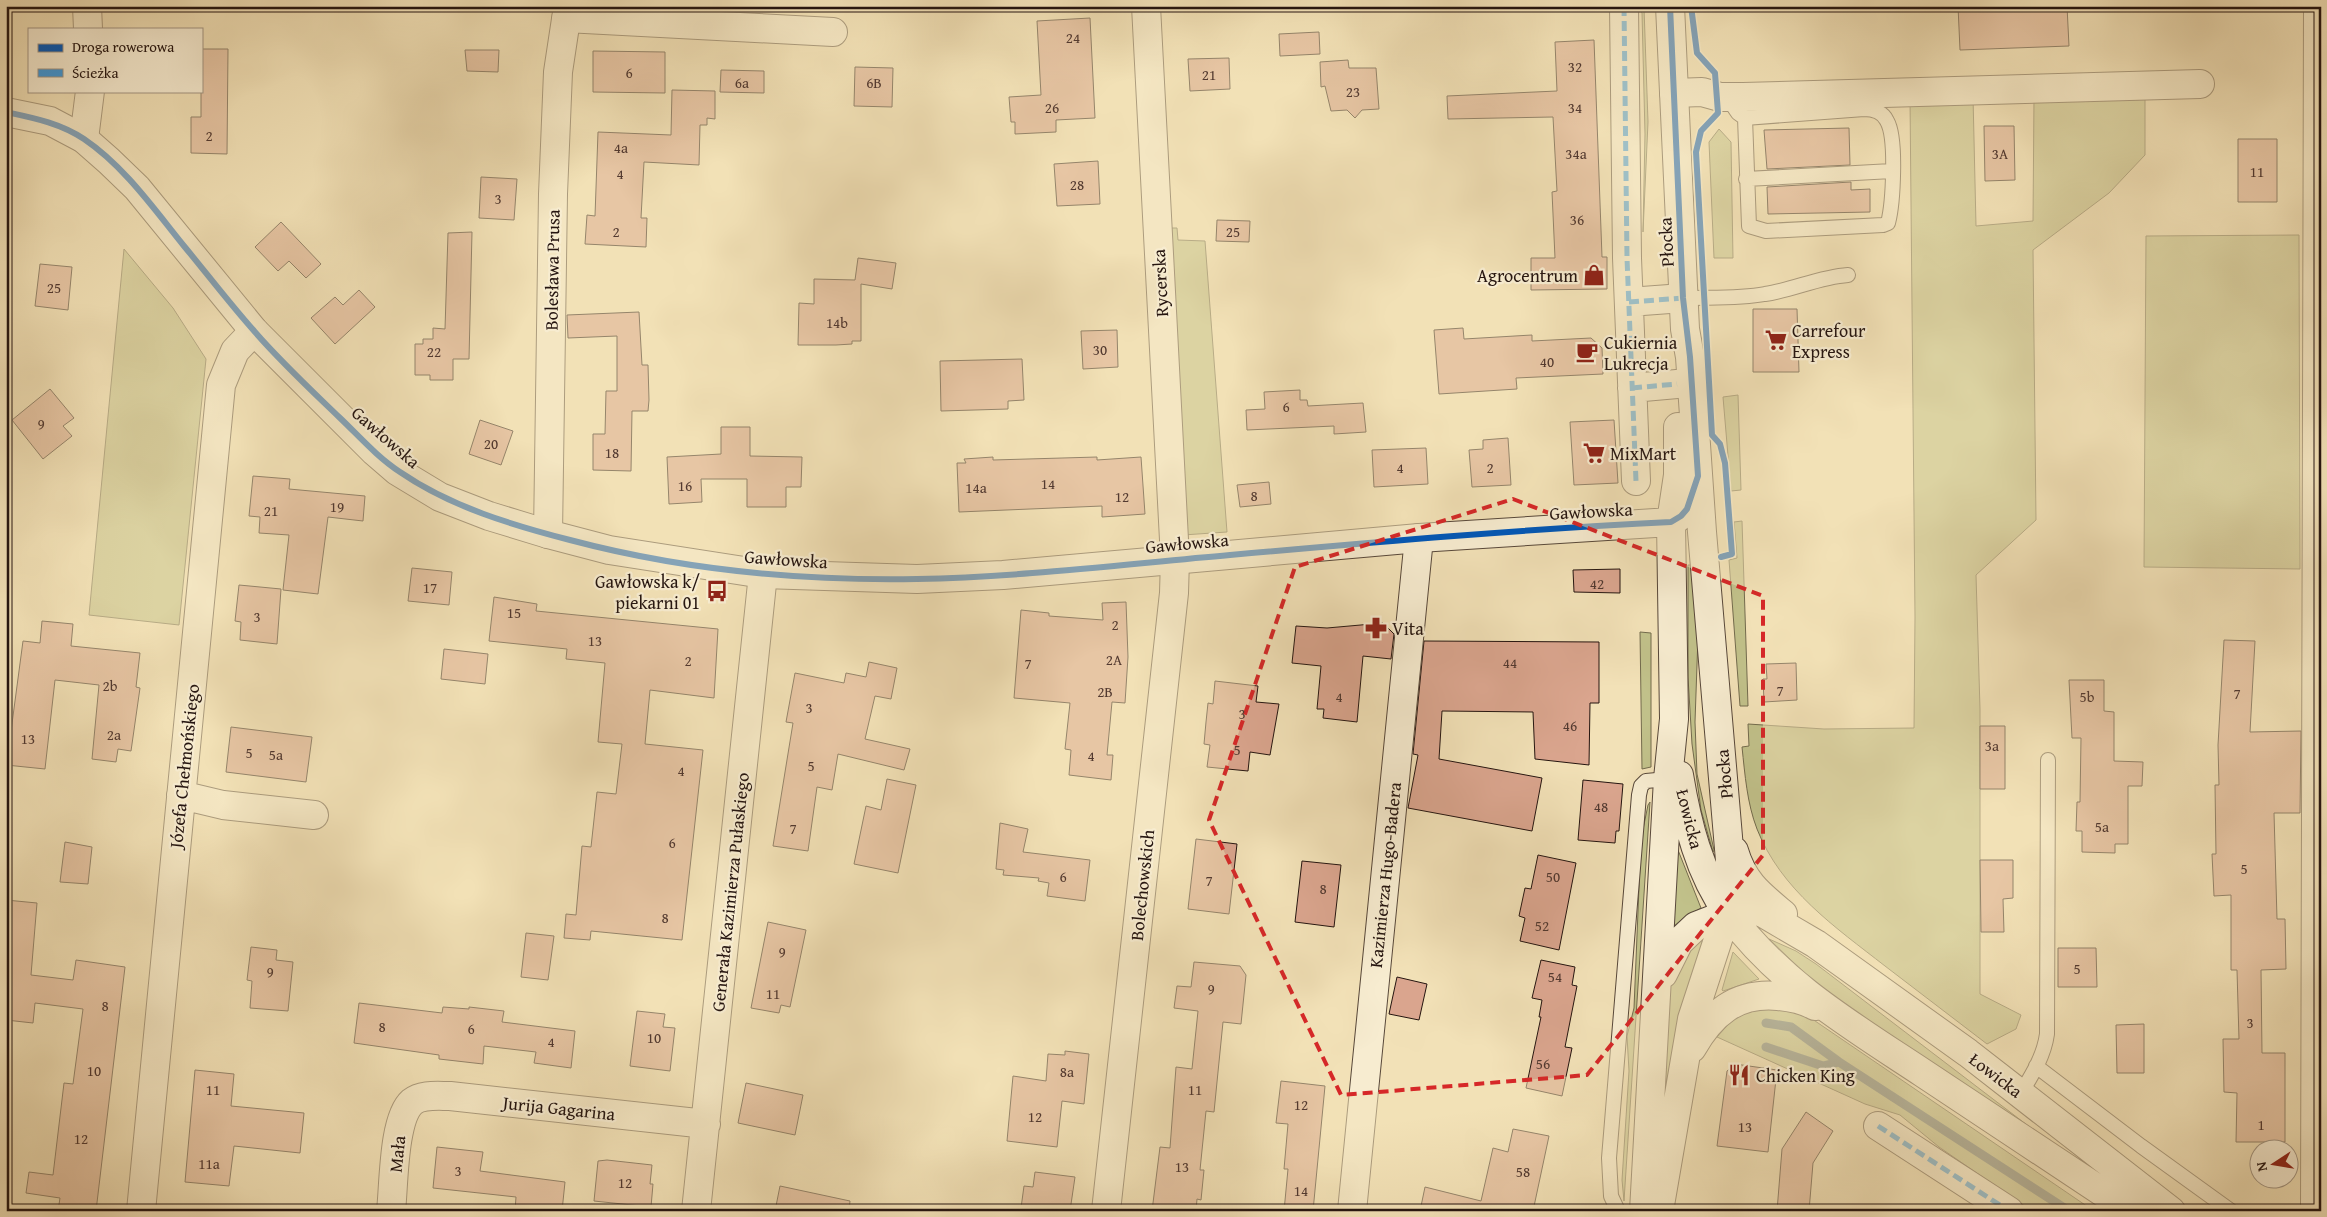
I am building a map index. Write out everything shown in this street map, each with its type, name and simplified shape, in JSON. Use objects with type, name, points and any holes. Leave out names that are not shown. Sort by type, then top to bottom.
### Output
[{"type":"street","points":[[87,6],[88,28]]},
{"type":"street","name":"Rycerska","points":[[1146,6],[1175,559]]},
{"type":"street","points":[[1624,6],[1626,258],[1630,302],[1636,481]]},
{"type":"street","name":"Płocka","points":[[1659,1211],[1692,1020],[1727,912],[1731,882],[1730,835],[1698,476],[1690,357],[1685,329],[1670,6]]},
{"type":"street","points":[[2316,1211],[2318,6]]},
{"type":"street","points":[[567,12],[833,32]]},
{"type":"street","name":"Bolesława Prusa","points":[[548,534],[553,194],[558,72],[567,12]]},
{"type":"street","points":[[1674,93],[1702,92],[1727,97],[2200,84]]},
{"type":"street","points":[[84,138],[90,92]]},
{"type":"street","name":"Gawłowska","points":[[6,112],[50,121],[84,138],[137,188],[254,331],[291,371],[397,471],[440,497],[548,534],[609,550],[763,574],[917,578],[1003,575],[1419,538],[1671,522]]},
{"type":"street","points":[[1630,302],[1683,298]]},
{"type":"street","name":"Płocka","points":[[1644,1211],[1668,779],[1674,719],[1671,522],[1678,475],[1678,354],[1685,329]]},
{"type":"street","name":"Józefa Chełmońskiego","points":[[141,1211],[221,385],[235,351],[254,331]]},
{"type":"street","points":[[1632,388],[1677,384]]},
{"type":"street","points":[[1698,476],[1687,509],[1681,516],[1671,522],[1685,536],[1697,553],[1708,586]]},
{"type":"street","name":"Kazimierza Hugo-Badera","points":[[1352,1211],[1419,538]]},
{"type":"street","name":"Bolechowskich","points":[[1106,1211],[1174,593],[1175,559]]},
{"type":"street","name":"Generała Kazimierza Pułaskiego","points":[[696,1211],[763,574]]},
{"type":"street","name":"Łowicka","points":[[1674,719],[1678,773],[1689,824],[1701,862],[1727,912],[1771,963],[1839,1018],[2131,1211]]},
{"type":"street","points":[[181,795],[223,805],[314,815]]},
{"type":"street","name":"Łowicka","points":[[1730,835],[1742,875],[1754,890],[1799,927],[1816,944]]},
{"type":"street","name":"Łowicka","points":[[1656,997],[1665,967],[1679,942],[1696,926],[1727,912],[1746,908],[1764,913],[1816,944],[2020,1093],[2171,1211]]},
{"type":"street","name":"Łowicka","points":[[1686,1058],[1715,1015],[1724,1007],[1742,998],[1762,995],[1795,999],[1810,1003],[1839,1018]]},
{"type":"street","name":"Jurija Gagarina","points":[[413,1102],[422,1097],[450,1096],[706,1124]]},
{"type":"street","name":"Mała","points":[[391,1211],[399,1128],[402,1116],[413,1102]]},
{"type":"street","points":[[1878,1126],[2009,1211]]},
{"type":"lane","points":[[1727,97],[1738,113],[1745,118],[1872,109],[1888,121],[1891,134],[1893,198],[1888,223],[1873,226],[1766,231],[1749,226],[1747,218],[1745,118]]},
{"type":"lane","points":[[1746,179],[1892,171]]},
{"type":"lane","points":[[1683,298],[1762,295],[1788,290],[1830,276],[1848,275]]},
{"type":"lane","points":[[2020,1093],[2046,1045],[2047,1034],[2048,760]]},
{"type":"lane","points":[[1618,1211],[1611,1196],[1608,1158],[1638,804],[1641,786],[1646,781],[1668,779]]},
{"type":"lane","points":[[2036,1066],[2141,1146],[2231,1211]]},
{"type":"highlighted area","points":[[1513,499],[1763,596],[1763,855],[1587,1075],[1341,1095],[1209,820],[1295,567]]},
{"type":"green space","points":[[1644,8],[1648,122],[1643,232],[1645,134],[1642,13],[1639,9]]},
{"type":"green space","points":[[2145,93],[2145,155],[2109,193],[2033,250],[2036,520],[1976,575],[1980,709],[1980,994],[2021,1015],[2016,1029],[1987,1044],[1829,922],[1811,906],[1780,871],[1767,851],[1757,829],[1745,778],[1742,747],[1749,746],[1748,724],[1824,729],[1914,728],[1915,617],[1910,99],[1973,96],[1976,226],[2033,221],[2034,97]]},
{"type":"green space","points":[[1719,129],[1731,142],[1733,258],[1714,258],[1709,142]]},
{"type":"green space","points":[[1166,228],[1177,228],[1178,240],[1205,241],[1227,532],[1183,535]]},
{"type":"green space","points":[[2299,235],[2300,569],[2144,567],[2146,236]]},
{"type":"green space","points":[[124,249],[173,308],[206,359],[179,625],[89,615]]},
{"type":"green space","points":[[1738,395],[1741,490],[1731,491],[1723,397]]},
{"type":"green space","points":[[1742,521],[1748,706],[1740,706],[1729,560],[1737,558],[1734,522]]},
{"type":"green space","points":[[1688,565],[1691,565],[1693,570],[1698,636],[1695,722],[1697,774],[1713,852],[1701,810],[1692,744],[1688,677]]},
{"type":"green space","points":[[1640,632],[1651,633],[1651,767],[1642,769]]},
{"type":"green space","points":[[1650,802],[1624,1201],[1622,1180],[1629,1071],[1627,1036],[1634,1008],[1641,839]]},
{"type":"green space","points":[[1678,850],[1701,908],[1685,917],[1673,927]]},
{"type":"green space","points":[[1706,937],[1658,1149],[1667,995],[1678,966],[1695,944]]},
{"type":"green space","points":[[1769,939],[1796,951],[1816,964],[2048,1141],[1918,1059],[1810,978]]},
{"type":"green space","points":[[1733,952],[1759,979],[1723,991],[1722,990]]},
{"type":"green space","points":[[1752,1009],[1799,1010],[2094,1211],[2032,1211],[1939,1147],[1900,1115],[1865,1104],[1717,1037],[1737,1014]]},
{"type":"building","points":[[1958,6],[2067,6],[2069,46],[1960,50]]},
{"type":"building","points":[[1090,18],[1095,118],[1056,120],[1056,132],[1015,134],[1015,122],[1011,122],[1009,97],[1041,95],[1037,21]]},
{"type":"building","points":[[1319,32],[1320,54],[1280,56],[1279,34]]},
{"type":"building","points":[[1594,40],[1602,257],[1607,257],[1607,289],[1531,290],[1531,258],[1555,258],[1552,192],[1557,191],[1553,117],[1448,119],[1447,96],[1557,91],[1555,42]]},
{"type":"building","points":[[202,49],[228,49],[227,154],[191,153],[191,117],[201,117]]},
{"type":"building","points":[[465,50],[499,50],[498,72],[467,71]]},
{"type":"building","points":[[593,51],[665,52],[665,93],[593,92]]},
{"type":"building","points":[[1229,58],[1230,89],[1190,91],[1188,59]]},
{"type":"building","points":[[1348,60],[1349,68],[1376,68],[1379,109],[1362,110],[1355,118],[1347,110],[1331,111],[1325,86],[1321,87],[1320,62]]},
{"type":"building","points":[[855,67],[893,68],[892,107],[854,106]]},
{"type":"building","points":[[721,70],[764,71],[764,93],[720,92]]},
{"type":"building","points":[[672,90],[715,91],[715,119],[707,118],[707,125],[700,125],[699,165],[644,162],[641,218],[647,218],[646,247],[585,244],[587,215],[595,216],[598,132],[671,135]]},
{"type":"building","points":[[1984,126],[2014,126],[2015,180],[1985,181]]},
{"type":"building","points":[[1849,128],[1850,165],[1767,169],[1764,130]]},
{"type":"building","points":[[2238,139],[2277,139],[2277,202],[2238,202]]},
{"type":"building","points":[[1098,161],[1100,204],[1057,206],[1054,164]]},
{"type":"building","points":[[481,177],[517,179],[514,220],[479,218]]},
{"type":"building","points":[[1851,182],[1851,190],[1870,189],[1870,212],[1768,214],[1767,187]]},
{"type":"building","points":[[1217,220],[1250,221],[1249,242],[1216,241]]},
{"type":"building","points":[[281,222],[321,264],[306,278],[289,261],[278,271],[255,247]]},
{"type":"building","points":[[472,232],[469,359],[453,359],[453,380],[430,380],[430,375],[415,375],[415,344],[423,344],[423,339],[433,339],[433,328],[445,329],[448,233]]},
{"type":"building","points":[[858,258],[896,263],[892,289],[861,284],[861,341],[852,341],[852,344],[798,345],[799,303],[814,304],[814,279],[855,280]]},
{"type":"building","points":[[40,264],[72,267],[68,310],[35,306]]},
{"type":"building","points":[[359,290],[375,307],[335,344],[311,318],[335,297],[343,305]]},
{"type":"building","name":"Carrefour Express","points":[[1753,309],[1797,309],[1799,372],[1753,372]]},
{"type":"building","points":[[639,312],[642,365],[648,365],[649,400],[648,411],[632,411],[631,471],[593,470],[593,434],[605,434],[606,391],[617,391],[617,336],[568,338],[567,315]]},
{"type":"building","points":[[1463,328],[1464,339],[1532,335],[1532,341],[1591,338],[1602,348],[1603,374],[1516,378],[1517,389],[1439,394],[1434,330]]},
{"type":"building","points":[[1117,330],[1118,367],[1083,369],[1081,331]]},
{"type":"building","points":[[1022,359],[1024,400],[1008,401],[1008,409],[941,411],[940,361]]},
{"type":"building","points":[[50,389],[74,418],[63,426],[72,436],[43,459],[12,420]]},
{"type":"building","points":[[1300,390],[1300,400],[1307,400],[1308,406],[1363,403],[1366,432],[1334,434],[1334,426],[1247,430],[1246,410],[1265,409],[1264,392]]},
{"type":"building","points":[[480,420],[513,431],[501,465],[469,454]]},
{"type":"building","name":"MixMart","points":[[1614,420],[1618,483],[1574,485],[1570,422]]},
{"type":"building","points":[[721,427],[750,427],[750,456],[802,457],[801,487],[786,487],[786,507],[747,507],[747,479],[701,479],[702,502],[669,504],[667,457],[721,454]]},
{"type":"building","points":[[1508,438],[1511,485],[1472,487],[1469,450],[1483,449],[1483,440]]},
{"type":"building","points":[[1426,448],[1428,484],[1374,487],[1372,450]]},
{"type":"building","points":[[993,457],[993,460],[1097,457],[1097,460],[1141,457],[1145,514],[1102,517],[1102,506],[959,512],[957,463],[966,463],[964,459]]},
{"type":"building","points":[[253,476],[290,479],[289,489],[365,496],[363,521],[328,517],[318,594],[283,590],[289,535],[259,533],[260,517],[249,516]]},
{"type":"building","points":[[1269,482],[1271,504],[1240,507],[1237,485]]},
{"type":"building","points":[[412,568],[452,572],[449,605],[408,601]]},
{"type":"building","points":[[1620,569],[1620,593],[1574,592],[1573,570]]},
{"type":"building","points":[[239,585],[281,589],[277,644],[240,640],[241,622],[235,621]]},
{"type":"building","points":[[494,597],[537,604],[536,611],[718,629],[714,698],[650,690],[645,744],[703,750],[682,940],[591,931],[590,940],[564,938],[566,914],[576,915],[582,846],[591,847],[597,792],[616,794],[622,744],[598,742],[605,663],[566,659],[567,649],[489,641]]},
{"type":"building","points":[[1126,602],[1128,657],[1125,703],[1112,702],[1107,755],[1113,755],[1111,780],[1069,775],[1071,750],[1065,749],[1070,703],[1014,698],[1021,610],[1049,613],[1049,616],[1103,620],[1102,603]]},
{"type":"building","points":[[42,621],[73,624],[71,646],[140,653],[136,687],[140,688],[131,751],[118,749],[116,762],[92,759],[99,685],[55,680],[45,769],[6,765],[8,730],[11,731],[23,641],[40,643]]},
{"type":"building","points":[[1383,623],[1394,634],[1391,659],[1363,656],[1357,722],[1323,718],[1324,709],[1317,709],[1321,666],[1292,663],[1296,626],[1327,628]]},
{"type":"building","points":[[2224,640],[2255,641],[2250,732],[2301,731],[2300,813],[2274,813],[2277,919],[2285,919],[2286,969],[2261,970],[2262,1053],[2285,1053],[2285,1140],[2236,1142],[2237,1093],[2224,1092],[2223,1039],[2239,1039],[2237,970],[2231,970],[2231,895],[2214,896],[2212,854],[2216,854],[2215,785],[2219,785],[2218,745]]},
{"type":"building","points":[[1424,641],[1599,642],[1599,703],[1590,703],[1589,765],[1535,759],[1533,712],[1442,711],[1439,759],[1542,778],[1532,831],[1408,808],[1418,755],[1413,754]]},
{"type":"building","points":[[444,649],[488,654],[485,684],[441,679]]},
{"type":"building","points":[[869,662],[897,668],[891,699],[875,696],[865,739],[910,749],[904,770],[838,754],[832,790],[817,787],[808,851],[773,846],[793,723],[786,722],[795,673],[844,683],[846,673],[866,677]]},
{"type":"building","points":[[1796,663],[1797,700],[1764,702],[1763,679],[1767,679],[1766,664]]},
{"type":"building","points":[[2069,680],[2104,680],[2104,711],[2114,712],[2114,761],[2143,762],[2142,786],[2128,786],[2128,844],[2115,844],[2115,853],[2082,852],[2082,831],[2076,831],[2077,802],[2080,802],[2081,738],[2072,738]]},
{"type":"building","points":[[1215,681],[1258,686],[1256,702],[1279,704],[1270,755],[1250,752],[1248,771],[1207,767],[1210,745],[1204,744],[1206,722],[1208,703],[1213,704]]},
{"type":"building","points":[[1980,726],[2005,726],[2005,789],[1980,789]]},
{"type":"building","points":[[231,727],[312,737],[306,782],[226,772]]},
{"type":"building","points":[[887,779],[916,785],[898,873],[854,864],[866,806],[881,810]]},
{"type":"building","points":[[1583,780],[1623,784],[1619,831],[1616,831],[1615,843],[1578,840]]},
{"type":"building","points":[[1000,823],[1028,829],[1023,852],[1090,860],[1085,901],[1047,896],[1049,883],[1038,881],[1039,878],[1003,875],[1004,870],[996,869]]},
{"type":"building","points":[[1196,839],[1237,844],[1229,914],[1188,909]]},
{"type":"building","points":[[65,842],[92,847],[88,884],[60,882]]},
{"type":"building","points":[[1538,855],[1576,863],[1559,950],[1520,941],[1525,918],[1519,916],[1525,888],[1531,889]]},
{"type":"building","points":[[1980,860],[2013,860],[2013,898],[2003,899],[2004,932],[1981,932]]},
{"type":"building","points":[[1302,861],[1341,865],[1334,927],[1295,922]]},
{"type":"building","points":[[6,900],[37,903],[31,975],[73,980],[76,960],[125,967],[96,1211],[58,1211],[60,1198],[26,1193],[29,1172],[53,1175],[64,1083],[73,1084],[83,1009],[35,1003],[33,1023],[6,1020]]},
{"type":"building","points":[[768,922],[806,930],[790,1007],[781,1005],[779,1013],[751,1008]]},
{"type":"building","points":[[526,933],[554,936],[548,980],[521,977]]},
{"type":"building","points":[[251,947],[277,950],[276,960],[293,962],[288,1011],[250,1008],[252,981],[247,980]]},
{"type":"building","points":[[2058,948],[2096,948],[2097,987],[2058,987]]},
{"type":"building","points":[[1541,960],[1575,967],[1572,985],[1577,986],[1565,1047],[1572,1048],[1562,1096],[1526,1088],[1541,1017],[1539,1017],[1542,1000],[1532,998]]},
{"type":"building","points":[[1194,962],[1240,966],[1246,975],[1241,1024],[1223,1022],[1214,1112],[1206,1111],[1200,1170],[1204,1170],[1201,1200],[1197,1199],[1196,1211],[1152,1211],[1160,1147],[1170,1148],[1176,1067],[1192,1069],[1198,1011],[1174,1008],[1177,986],[1191,987]]},
{"type":"building","points":[[1397,977],[1427,984],[1419,1020],[1389,1014]]},
{"type":"building","points":[[359,1003],[442,1013],[443,1007],[469,1009],[469,1007],[504,1011],[502,1022],[575,1031],[571,1068],[534,1063],[536,1052],[484,1046],[483,1064],[439,1059],[439,1055],[354,1043]]},
{"type":"building","points":[[637,1011],[665,1014],[663,1027],[675,1028],[670,1071],[630,1066]]},
{"type":"building","points":[[2144,1024],[2144,1073],[2117,1073],[2116,1025]]},
{"type":"building","points":[[1065,1051],[1089,1054],[1084,1104],[1062,1101],[1057,1147],[1007,1141],[1013,1076],[1046,1081],[1048,1054],[1065,1055]]},
{"type":"building","points":[[1735,1064],[1777,1070],[1768,1152],[1717,1146],[1727,1071]]},
{"type":"building","points":[[195,1070],[234,1074],[231,1106],[304,1113],[300,1153],[234,1146],[229,1186],[185,1182]]},
{"type":"building","points":[[1281,1081],[1325,1086],[1313,1211],[1284,1211],[1288,1169],[1284,1169],[1288,1124],[1276,1123]]},
{"type":"building","points":[[746,1083],[803,1095],[795,1135],[738,1123]]},
{"type":"building","points":[[1806,1112],[1833,1131],[1813,1163],[1809,1211],[1777,1211],[1782,1149]]},
{"type":"building","points":[[1513,1129],[1549,1136],[1533,1211],[1420,1211],[1425,1187],[1481,1201],[1493,1148],[1508,1152]]},
{"type":"building","points":[[437,1147],[483,1152],[480,1171],[565,1182],[562,1211],[515,1211],[516,1197],[433,1188]]},
{"type":"building","points":[[607,1160],[652,1165],[650,1184],[653,1184],[651,1207],[594,1201],[598,1161]]},
{"type":"building","points":[[1035,1172],[1075,1177],[1070,1211],[1030,1211],[1030,1208],[1021,1208],[1024,1186],[1033,1187]]},
{"type":"building","points":[[780,1186],[850,1201],[849,1211],[775,1211]]},
{"type":"waterway","points":[[1766,1023],[1791,1027],[1839,1062],[2069,1211]]},
{"type":"waterway","points":[[1766,1047],[1823,1066],[1839,1062]]},
{"type":"marked path","points":[[1624,6],[1627,258],[1636,481]]},
{"type":"marked path","points":[[1629,302],[1683,298]]},
{"type":"marked path","points":[[1632,388],[1677,384]]},
{"type":"marked path","points":[[1878,1126],[2009,1211]]},
{"type":"cycle path","points":[[6,112],[37,119],[66,129],[99,150],[150,203],[219,289],[285,365],[384,460],[420,484],[461,505],[504,521],[613,550],[656,559],[742,572],[873,579],[996,576],[1450,536],[1671,522],[1681,516],[1687,509],[1698,476],[1690,357],[1683,298],[1670,6]]},
{"type":"cycle path","points":[[1691,6],[1697,53],[1715,73],[1718,113],[1701,131],[1696,152],[1712,435],[1720,444],[1725,463],[1732,554],[1721,557]]},
{"type":"place","name":"Agrocentrum","points":[[1594,275]]},
{"type":"place","name":"Carrefour Express","points":[[1776,340]]},
{"type":"place","name":"Cukiernia Lukrecja","points":[[1587,352]]},
{"type":"place","name":"MixMart","points":[[1594,453]]},
{"type":"place","name":"Gawłowska k/ piekarni 01","points":[[717,591]]},
{"type":"place","name":"Vita","points":[[1376,628]]},
{"type":"place","name":"Chicken King","points":[[1739,1075]]}]
